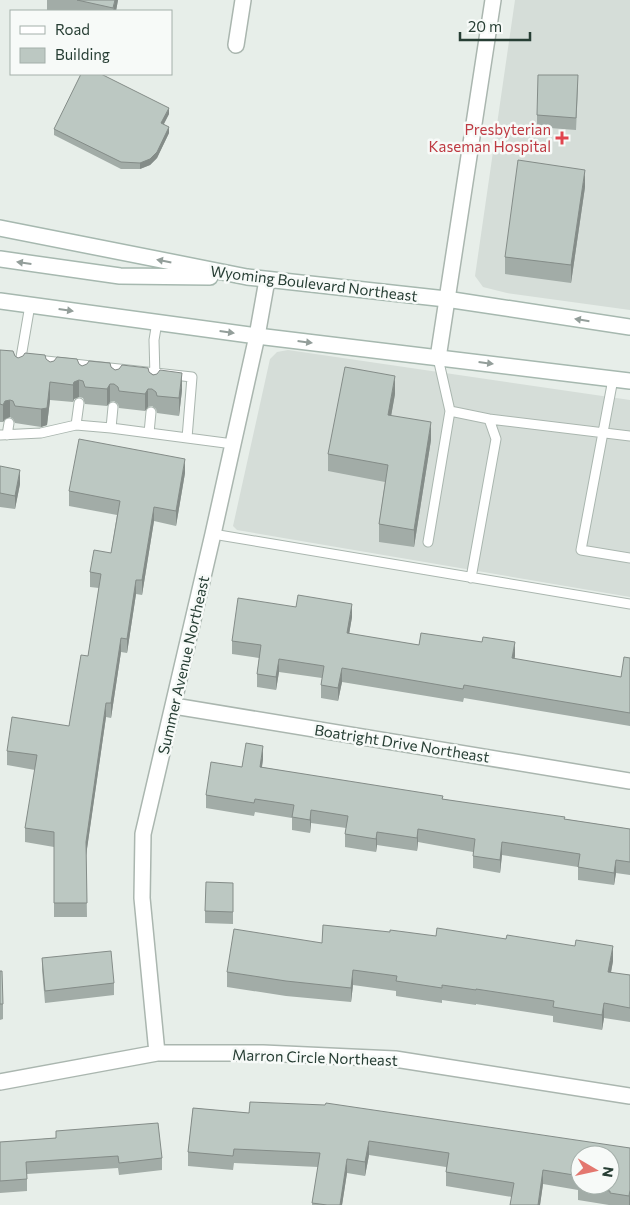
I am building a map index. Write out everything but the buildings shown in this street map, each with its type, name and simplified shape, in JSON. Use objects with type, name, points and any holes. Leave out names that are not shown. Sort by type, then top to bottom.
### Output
[{"type":"street","points":[[236,45],[243,0]]},
{"type":"street","points":[[438,358],[493,0]]},
{"type":"street","name":"Wyoming Boulevard Northeast","points":[[0,228],[246,277],[446,299],[630,327]]},
{"type":"street","points":[[0,259],[120,276],[246,277]]},
{"type":"street","name":"Summer Avenue Northeast","points":[[157,1053],[142,898],[143,834],[174,706],[257,336],[266,280]]},
{"type":"street","points":[[0,301],[257,336],[630,381]]},
{"type":"street","name":"Boatright Drive Northeast","points":[[174,706],[630,781]]},
{"type":"street","name":"Marron Circle Northeast","points":[[0,1082],[157,1053],[264,1053],[395,1059],[630,1096]]},
{"type":"lane","points":[[19,369],[17,358],[30,305]]},
{"type":"lane","points":[[154,386],[156,372],[154,340],[157,322]]},
{"type":"lane","points":[[17,358],[192,377],[187,438]]},
{"type":"lane","points":[[428,542],[450,411],[438,358]]},
{"type":"lane","points":[[51,373],[52,361]]},
{"type":"lane","points":[[83,377],[85,365]]},
{"type":"lane","points":[[116,381],[117,368]]},
{"type":"lane","points":[[613,378],[581,550],[630,558]]},
{"type":"lane","points":[[76,425],[79,403]]},
{"type":"lane","points":[[111,428],[113,407]]},
{"type":"lane","points":[[450,411],[488,419],[630,436]]},
{"type":"lane","points":[[149,432],[151,412]]},
{"type":"lane","points":[[471,578],[496,439],[488,419]]},
{"type":"lane","points":[[4,435],[9,423]]},
{"type":"lane","points":[[4,435],[76,425],[149,432],[233,444]]},
{"type":"lane","points":[[213,534],[630,604]]},
{"type":"shaded area","name":"Presbyterian Kaseman Hospital","points":[[515,0],[630,0],[630,310],[507,293],[483,287],[475,276]]},
{"type":"shaded area","points":[[288,350],[630,400],[630,597],[237,530],[233,526],[270,359],[277,352]]},
{"type":"place","name":"Presbyterian Kaseman Hospital","points":[[562,138]]}]
